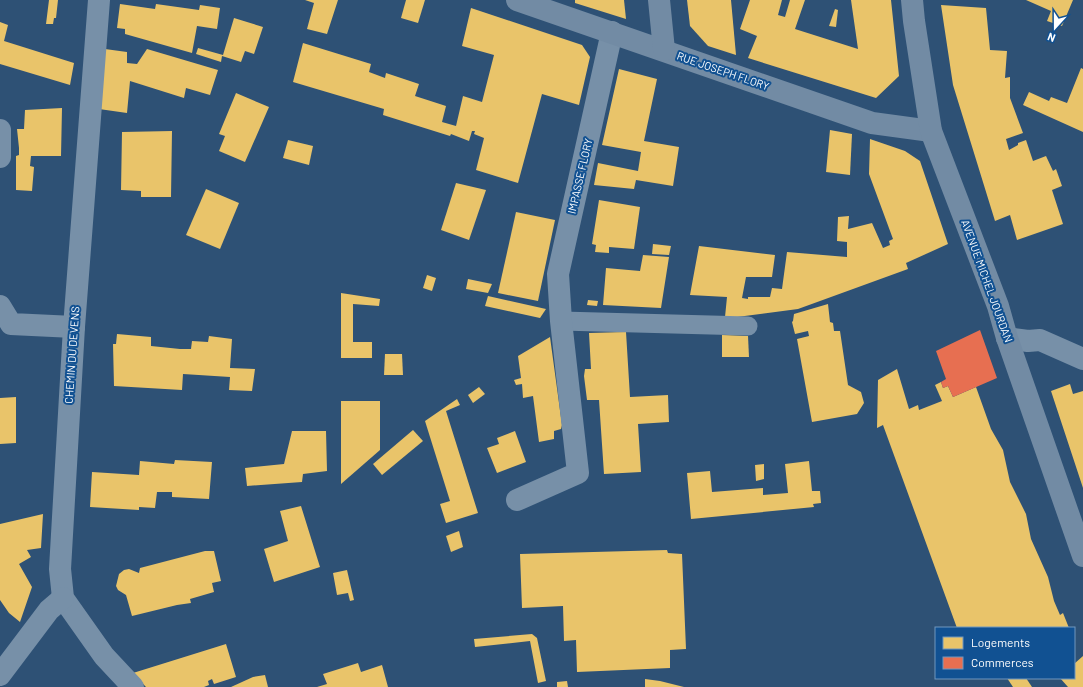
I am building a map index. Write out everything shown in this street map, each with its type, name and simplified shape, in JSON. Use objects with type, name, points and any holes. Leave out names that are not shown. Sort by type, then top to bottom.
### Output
[{"type":"street","name":"CHEMIN DU DEVENS","points":[[99,0],[74,327],[60,569],[63,598],[104,656],[132,687]]},
{"type":"street","name":"RUE JOSEPH FLORY","points":[[517,0],[872,123],[931,131]]},
{"type":"street","points":[[659,0],[664,50]]},
{"type":"street","name":"AVENUE MICHEL JOURDAN","points":[[912,0],[931,131],[998,306],[1007,338],[1083,556]]},
{"type":"street","name":"IMPASSE FLORY","points":[[517,500],[578,474],[561,321],[558,274],[612,32]]},
{"type":"street","points":[[0,130],[0,157]]},
{"type":"street","points":[[0,306],[11,324],[74,327]]},
{"type":"street","points":[[1007,338],[1028,341],[1040,340],[1083,358]]},
{"type":"street","points":[[0,675],[49,610],[63,598]]},
{"type":"lane","points":[[561,321],[748,326]]},
{"type":"building: Logements","points":[[49,0],[58,0],[56,18],[54,18],[53,24],[46,24]]},
{"type":"building: Logements","points":[[305,0],[338,0],[327,34],[307,29],[314,3]]},
{"type":"building: Logements","points":[[406,0],[425,0],[418,23],[401,18]]},
{"type":"building: Logements","points":[[575,0],[624,0],[626,19],[575,3]]},
{"type":"building: Logements","points":[[687,0],[731,0],[736,55],[708,46],[690,26]]},
{"type":"building: Logements","points":[[750,0],[782,0],[778,15],[785,17],[790,0],[805,0],[795,29],[858,49],[851,0],[891,0],[899,76],[876,98],[748,58],[757,36],[740,29]]},
{"type":"building: Logements","points":[[1026,0],[1073,0],[1062,26],[1047,21],[1051,11]]},
{"type":"building: Logements","points":[[120,4],[155,9],[156,4],[199,10],[200,5],[220,8],[217,29],[197,26],[192,53],[125,34],[125,29],[117,28]]},
{"type":"building: Logements","points":[[941,5],[986,8],[990,50],[1007,51],[1005,78],[1010,77],[1010,98],[1023,133],[1006,139],[1009,150],[1018,145],[1018,143],[1026,140],[1033,161],[1046,156],[1053,171],[1056,169],[1062,186],[1052,190],[1063,224],[1017,240],[1010,215],[995,221],[953,85]]},
{"type":"building: Logements","points":[[471,8],[582,45],[590,57],[579,105],[542,94],[518,183],[476,170],[484,138],[474,134],[475,131],[472,131],[469,141],[451,134],[450,136],[383,115],[384,109],[293,82],[303,43],[371,64],[369,72],[385,78],[386,73],[419,84],[415,96],[446,106],[442,122],[456,126],[463,96],[482,102],[494,55],[462,46]]},
{"type":"building: Logements","points":[[835,9],[838,10],[836,27],[829,26]]},
{"type":"building: Logements","points":[[234,18],[263,27],[254,54],[245,51],[241,62],[222,56],[221,62],[196,54],[198,48],[223,55]]},
{"type":"building: Logements","points":[[0,22],[8,25],[4,41],[74,63],[70,85],[0,64]]},
{"type":"building: Logements","points":[[105,49],[127,52],[127,63],[137,64],[147,49],[218,70],[210,95],[186,88],[184,98],[130,81],[127,113],[99,109]]},
{"type":"building: Logements","points":[[1081,68],[1083,69],[1083,132],[1023,105],[1029,92],[1049,101],[1051,97],[1067,103]]},
{"type":"building: Logements","points":[[619,69],[657,79],[644,141],[679,147],[673,186],[636,180],[634,189],[594,185],[598,163],[638,171],[641,152],[602,145]]},
{"type":"building: Logements","points":[[236,93],[269,107],[245,162],[219,151],[225,136],[219,134]]},
{"type":"building: Logements","points":[[62,108],[61,156],[31,156],[30,166],[34,167],[32,191],[16,190],[16,156],[19,155],[17,129],[24,129],[25,110]]},
{"type":"building: Logements","points":[[830,130],[852,134],[850,175],[826,172]]},
{"type":"building: Logements","points":[[172,131],[171,197],[141,197],[141,191],[121,190],[122,132]]},
{"type":"building: Logements","points":[[870,139],[905,151],[920,161],[948,244],[906,263],[908,269],[798,309],[737,317],[725,317],[727,297],[690,295],[699,246],[775,255],[772,277],[746,277],[742,298],[748,299],[748,297],[770,297],[772,288],[782,289],[787,252],[847,257],[847,242],[837,241],[838,217],[849,216],[848,229],[872,223],[883,248],[890,245],[889,241],[893,239],[869,174]]},
{"type":"building: Logements","points":[[288,140],[313,146],[309,165],[283,158]]},
{"type":"building: Logements","points":[[456,183],[486,190],[469,240],[441,230]]},
{"type":"building: Logements","points":[[206,189],[239,203],[220,249],[186,235]]},
{"type":"building: Logements","points":[[599,200],[640,207],[634,249],[609,247],[609,253],[595,252],[596,245],[592,244]]},
{"type":"building: Logements","points":[[516,212],[555,220],[538,301],[498,293]]},
{"type":"building: Logements","points":[[653,244],[671,246],[669,255],[652,254]]},
{"type":"building: Logements","points":[[643,255],[669,257],[661,308],[603,305],[606,268],[640,271]]},
{"type":"building: Logements","points":[[427,275],[436,278],[432,291],[423,288]]},
{"type":"building: Logements","points":[[468,279],[492,284],[488,293],[466,289]]},
{"type":"building: Logements","points":[[341,293],[380,299],[379,306],[353,304],[353,342],[372,342],[372,358],[341,358]]},
{"type":"building: Logements","points":[[488,296],[546,309],[540,318],[485,306]]},
{"type":"building: Logements","points":[[588,300],[598,301],[597,306],[587,305]]},
{"type":"building: Logements","points":[[828,304],[830,322],[833,323],[834,331],[840,331],[848,385],[861,392],[864,403],[857,414],[812,422],[797,339],[809,336],[808,331],[795,334],[792,322],[794,314]]},
{"type":"building: Logements","points":[[626,332],[630,397],[668,395],[669,422],[638,424],[641,472],[604,474],[599,400],[587,400],[584,376],[585,369],[591,369],[589,333]]},
{"type":"building: Logements","points":[[117,334],[151,337],[151,346],[180,349],[191,349],[192,341],[208,342],[209,336],[232,339],[230,368],[255,369],[252,391],[229,390],[230,377],[183,374],[182,390],[114,386],[113,344],[116,344]]},
{"type":"building: Logements","points":[[722,335],[748,336],[749,357],[722,357]]},
{"type":"building: Logements","points":[[550,337],[562,425],[561,429],[554,431],[554,439],[539,442],[533,396],[523,398],[522,384],[516,385],[514,380],[521,378],[518,356]]},
{"type":"building: Logements","points":[[385,354],[402,354],[403,375],[384,375]]},
{"type":"building: Logements","points":[[897,369],[909,409],[918,405],[919,410],[942,401],[935,385],[941,382],[943,388],[948,386],[953,397],[976,387],[991,429],[1003,450],[1010,482],[1026,514],[1031,539],[1048,577],[1054,601],[1060,615],[1063,613],[1069,627],[957,627],[883,425],[877,428],[878,380]]},
{"type":"building: Logements","points":[[1070,384],[1073,394],[1083,391],[1083,488],[1051,391]]},
{"type":"building: Logements","points":[[479,387],[485,394],[473,403],[468,395]]},
{"type":"building: Logements","points":[[16,397],[16,443],[0,444],[0,398]]},
{"type":"building: Logements","points":[[457,399],[460,405],[446,411],[478,513],[446,523],[440,504],[450,501],[425,421]]},
{"type":"building: Logements","points":[[341,401],[380,401],[380,450],[341,484]]},
{"type":"building: Logements","points":[[413,430],[423,441],[382,475],[373,464]]},
{"type":"building: Logements","points":[[292,431],[326,431],[327,471],[303,474],[302,482],[247,486],[245,468],[284,464]]},
{"type":"building: Logements","points":[[515,431],[526,462],[497,473],[487,448],[499,444],[497,438]]},
{"type":"building: Logements","points":[[175,460],[212,462],[209,499],[172,497],[172,492],[157,492],[155,508],[139,507],[139,510],[90,507],[92,472],[139,475],[140,461],[174,464]]},
{"type":"building: Logements","points":[[809,461],[812,491],[820,491],[821,503],[813,504],[814,507],[691,519],[687,473],[710,471],[712,492],[763,488],[763,495],[788,493],[785,464]]},
{"type":"building: Logements","points":[[764,464],[764,479],[756,481],[755,465]]},
{"type":"building: Logements","points":[[301,506],[320,567],[274,582],[264,549],[288,541],[280,511]]},
{"type":"building: Logements","points":[[43,514],[41,548],[27,550],[31,557],[19,564],[32,587],[20,622],[9,613],[0,600],[0,524]]},
{"type":"building: Logements","points":[[459,531],[463,547],[451,552],[446,536]]},
{"type":"building: Logements","points":[[667,550],[668,553],[682,554],[686,649],[670,650],[670,668],[577,672],[576,640],[564,641],[563,606],[522,608],[520,554]]},
{"type":"building: Logements","points":[[205,551],[214,551],[221,581],[212,583],[214,592],[190,599],[191,603],[132,616],[126,595],[118,590],[116,586],[119,574],[124,570],[129,569],[139,573],[140,568]]},
{"type":"building: Logements","points":[[347,570],[354,600],[350,601],[348,593],[337,595],[333,573]]},
{"type":"building: Logements","points":[[532,634],[537,638],[546,681],[538,683],[530,641],[475,647],[474,639]]},
{"type":"building: Logements","points":[[226,644],[236,677],[214,684],[212,679],[208,681],[209,685],[204,687],[146,687],[133,673]]},
{"type":"building: Logements","points":[[1083,656],[1083,687],[1068,687],[1061,679],[1075,679],[1075,663]]},
{"type":"building: Logements","points":[[358,663],[361,672],[382,665],[388,687],[317,687],[327,684],[323,674]]},
{"type":"building: Logements","points":[[265,675],[268,687],[231,687],[253,677]]},
{"type":"building: Logements","points":[[645,679],[660,681],[684,687],[645,687]]},
{"type":"building: Logements","points":[[1008,679],[1027,679],[1032,687],[1013,687]]},
{"type":"building: Logements","points":[[567,681],[568,687],[557,687],[557,682]]},
{"type":"building: Commerces","points":[[980,330],[997,378],[953,397],[948,386],[943,388],[941,382],[946,379],[936,351]]}]
